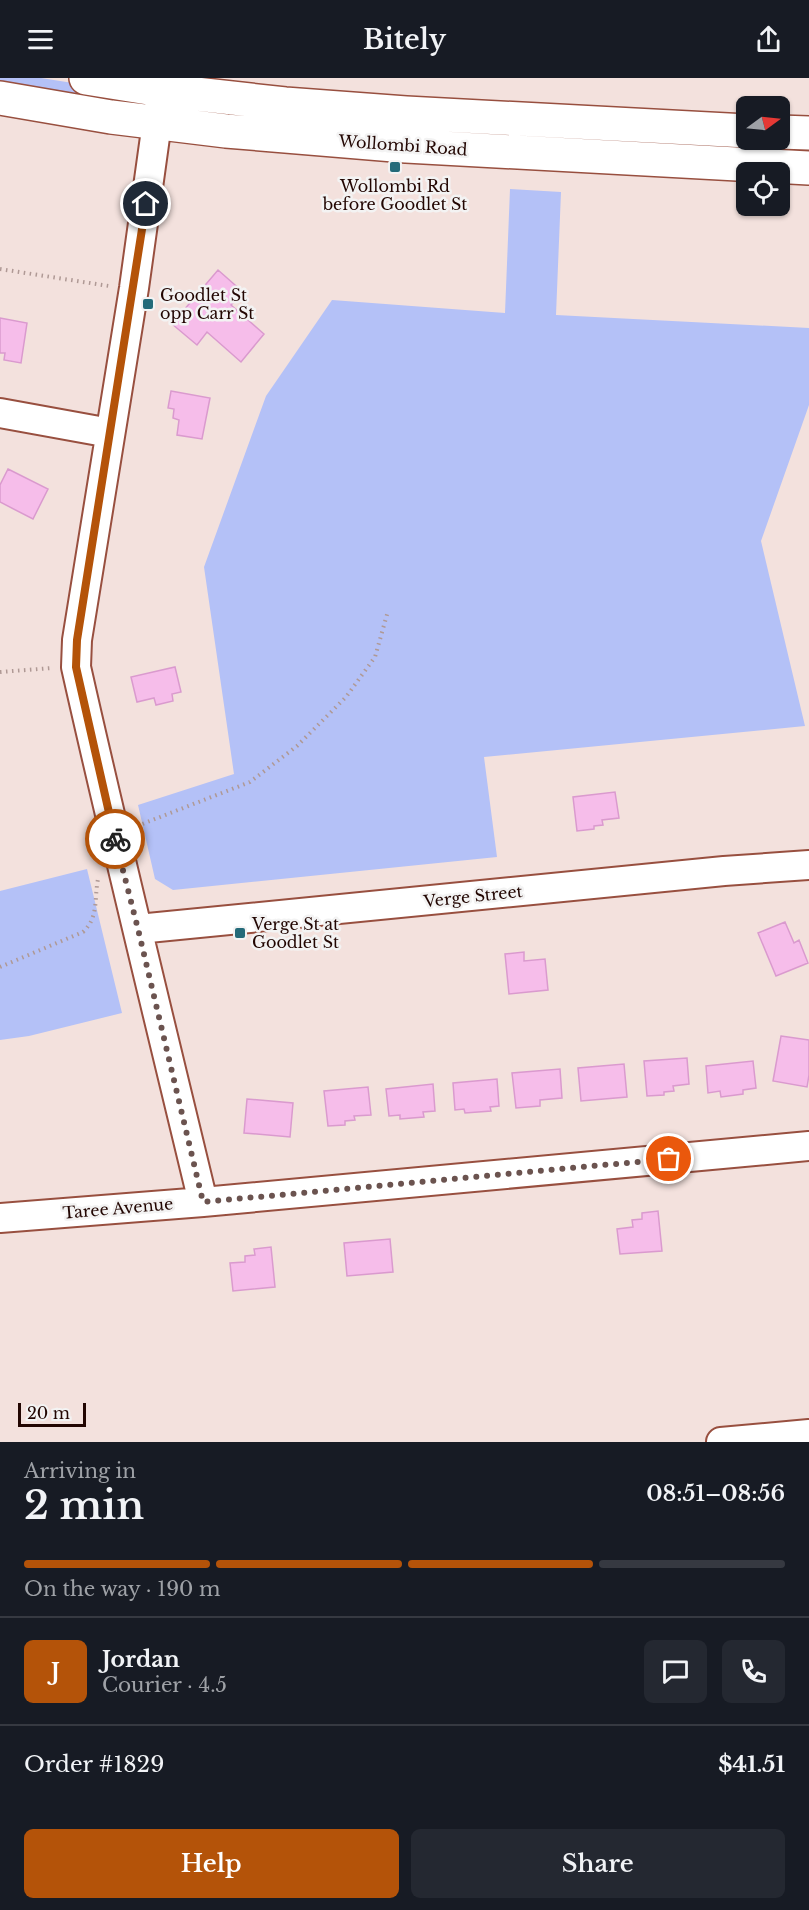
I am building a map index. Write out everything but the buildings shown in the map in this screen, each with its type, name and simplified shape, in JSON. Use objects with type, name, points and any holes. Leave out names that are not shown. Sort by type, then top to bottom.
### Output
[{"type":"main road","name":"Wollombi Road","points":[[86,78],[162,84],[285,104],[736,130]]},
{"type":"main road","name":"Wollombi Road","points":[[0,98],[158,123],[226,131],[406,146],[809,168]]},
{"type":"main road","points":[[790,132],[809,133]]},
{"type":"street","points":[[162,84],[134,288],[77,640],[76,667],[117,848],[203,1202]]},
{"type":"street","points":[[0,413],[110,433]]},
{"type":"street","name":"Verge Street","points":[[138,929],[724,871],[809,865]]},
{"type":"street","name":"Taree Avenue","points":[[0,1218],[203,1202],[809,1146]]},
{"type":"street","points":[[721,1442],[809,1434]]},
{"type":"path","points":[[0,269],[134,288]]},
{"type":"path","points":[[0,967],[83,932],[90,925],[94,915],[99,873],[105,868],[117,848],[250,782],[297,746],[346,697],[375,657],[387,611]]},
{"type":"path","points":[[0,672],[76,667]]},
{"type":"shaded area","points":[[0,78],[41,78],[111,89],[112,94],[109,105],[0,91]]},
{"type":"shaded area","points":[[510,189],[561,192],[556,315],[809,328],[809,405],[761,541],[805,726],[484,757],[497,857],[173,890],[155,879],[138,805],[234,774],[204,567],[266,396],[332,300],[505,313]]},
{"type":"shaded area","points":[[87,869],[122,1013],[29,1036],[0,1040],[0,891]]},
{"type":"way so far","points":[[115,839],[203,1202],[669,1159]]},
{"type":"place","name":"Wollombi Rd before Goodlet St","points":[[395,167]]},
{"type":"place","name":"Goodlet St opp Carr St","points":[[148,304]]},
{"type":"place","name":"Verge St at Goodlet St","points":[[240,933]]},
{"type":"route","points":[[115,839],[76,667],[77,640],[146,204]]}]
